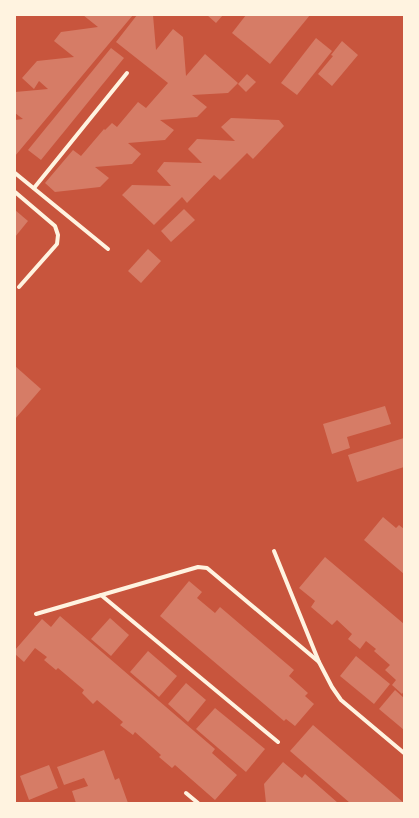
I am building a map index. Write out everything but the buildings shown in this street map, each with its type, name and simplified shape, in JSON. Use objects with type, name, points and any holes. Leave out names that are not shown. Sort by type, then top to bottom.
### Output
[{"type":"lane","points":[[34,188],[127,73]]},
{"type":"lane","points":[[15,173],[108,249]]},
{"type":"lane","points":[[15,192],[55,226],[58,235],[57,244],[19,287]]},
{"type":"lane","points":[[274,552],[319,662],[340,700],[404,753]]},
{"type":"lane","points":[[36,614],[198,567],[207,568],[319,662]]},
{"type":"lane","points":[[101,595],[278,742]]},
{"type":"lane","points":[[186,793],[198,803]]}]
